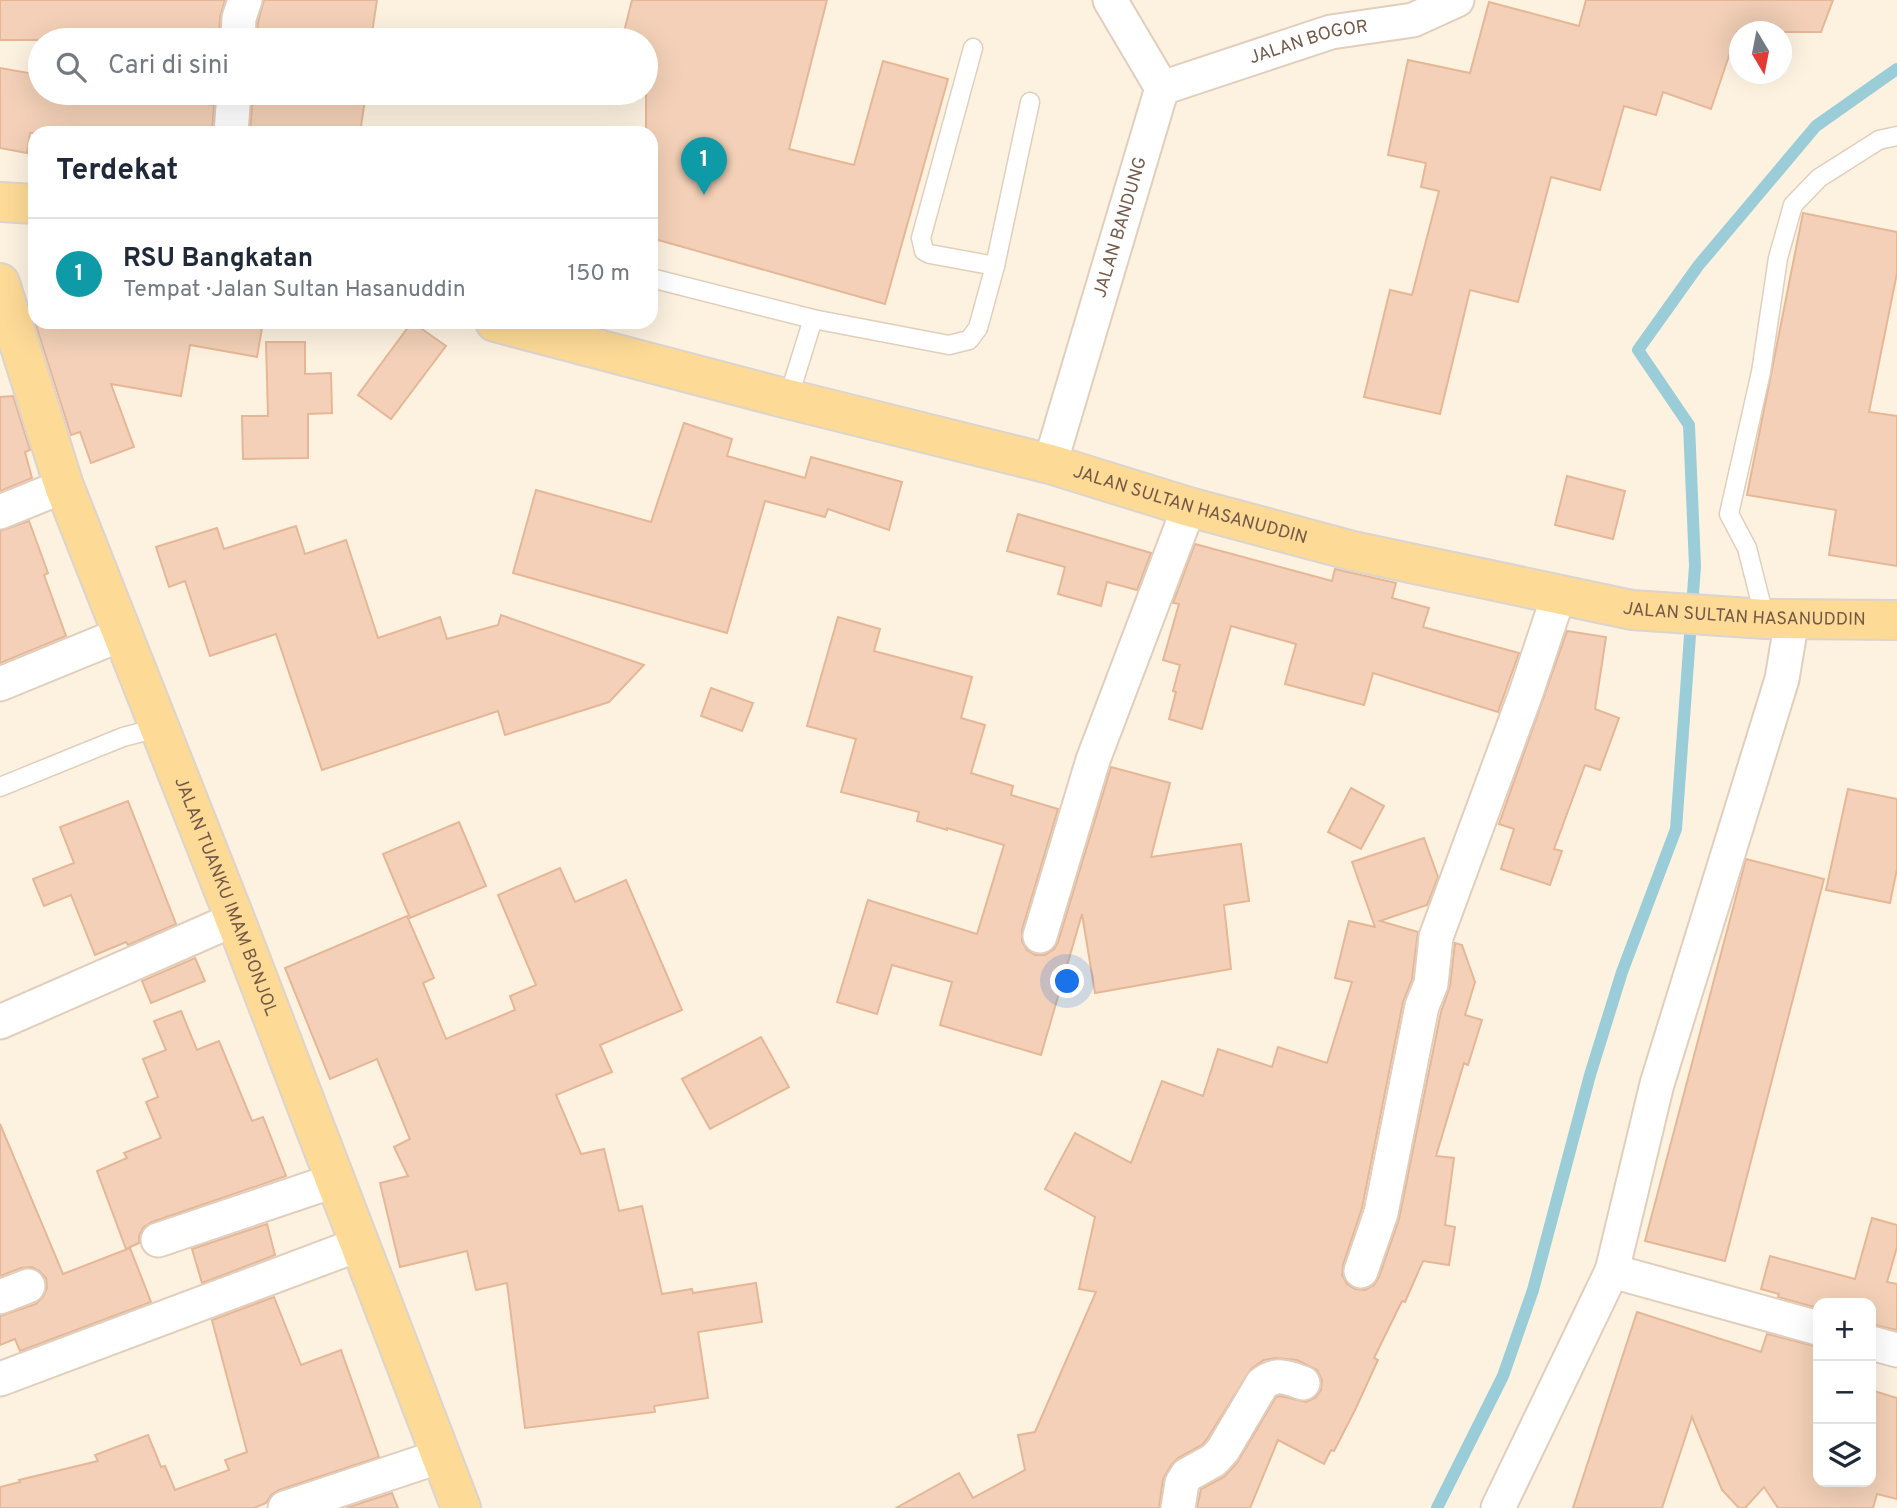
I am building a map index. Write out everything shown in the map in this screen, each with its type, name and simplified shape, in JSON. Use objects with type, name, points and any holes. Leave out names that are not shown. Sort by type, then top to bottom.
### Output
[{"type":"main road","points":[[0,202],[28,204]]},
{"type":"main road","name":"JALAN TUANKU IMAM BONJOL","points":[[0,283],[64,486],[235,919],[461,1508]]},
{"type":"main road","name":"JALAN SULTAN HASANUDDIN","points":[[522,329],[1050,464],[1189,507],[1353,551],[1632,610],[1770,619],[1897,620]]},
{"type":"street","points":[[239,28],[245,0]]},
{"type":"street","points":[[1110,0],[1162,88]]},
{"type":"street","name":"JALAN BOGOR","points":[[1162,88],[1331,32],[1413,20],[1457,0]]},
{"type":"street","name":"JALAN BANDUNG","points":[[1050,464],[1162,88]]},
{"type":"street","points":[[232,126],[233,105]]},
{"type":"street","points":[[0,512],[64,486]]},
{"type":"street","points":[[1040,936],[1093,760],[1189,507]]},
{"type":"street","points":[[1361,1270],[1381,1213],[1422,1006],[1432,984],[1436,937],[1559,594]]},
{"type":"street","points":[[1497,1508],[1612,1271],[1657,1084],[1782,679],[1770,619]]},
{"type":"street","points":[[0,684],[122,634]]},
{"type":"street","points":[[0,1022],[235,919]]},
{"type":"street","points":[[158,1240],[335,1180]]},
{"type":"street","points":[[0,1379],[360,1244]]},
{"type":"street","points":[[1612,1271],[1813,1327]]},
{"type":"street","points":[[1876,1344],[1897,1350]]},
{"type":"street","points":[[1178,1508],[1182,1483],[1187,1475],[1214,1460],[1223,1450],[1262,1384],[1270,1377],[1280,1375],[1303,1383]]},
{"type":"street","points":[[285,1508],[441,1456]]},
{"type":"lane","points":[[973,48],[920,238],[924,251],[930,254],[995,266]]},
{"type":"lane","points":[[658,280],[813,319],[949,345],[970,340],[978,328],[995,266],[1030,103]]},
{"type":"lane","points":[[1770,619],[1747,548],[1729,514],[1761,372],[1778,258],[1793,205],[1819,178],[1879,140],[1897,136]]},
{"type":"lane","points":[[788,399],[813,319]]},
{"type":"lane","points":[[0,787],[123,737],[158,728]]},
{"type":"building","points":[[0,0],[225,0],[220,28],[28,28],[28,40],[0,40]]},
{"type":"building","points":[[264,0],[377,0],[373,28],[258,28]]},
{"type":"building","points":[[632,0],[827,0],[789,149],[854,165],[883,61],[948,79],[885,304],[658,240],[658,126],[646,126],[646,105],[658,105],[658,28],[625,28]]},
{"type":"building","points":[[1586,0],[1833,0],[1821,32],[1792,32],[1792,21],[1729,21],[1729,56],[1711,109],[1663,92],[1656,115],[1624,106],[1600,190],[1551,177],[1518,302],[1470,290],[1440,414],[1364,397],[1390,290],[1412,295],[1439,191],[1421,187],[1426,163],[1388,155],[1408,60],[1470,73],[1489,2],[1579,26]]},
{"type":"building","points":[[0,68],[28,73],[28,105],[214,105],[212,126],[28,126],[27,153],[0,148]]},
{"type":"building","points":[[252,105],[364,105],[361,126],[251,126]]},
{"type":"building","points":[[1803,213],[1897,232],[1897,273],[1869,412],[1897,416],[1897,566],[1829,555],[1836,510],[1747,495]]},
{"type":"building","points":[[37,329],[262,329],[257,357],[190,345],[181,396],[111,384],[134,447],[91,463],[80,432],[71,435]]},
{"type":"building","points":[[407,329],[422,329],[446,346],[391,419],[358,395]]},
{"type":"building","points":[[266,342],[305,342],[305,374],[331,373],[332,413],[308,414],[308,458],[243,459],[242,416],[268,416]]},
{"type":"building","points":[[13,396],[30,450],[25,452],[32,478],[0,491],[0,397]]},
{"type":"building","points":[[684,423],[732,439],[727,456],[805,478],[811,457],[902,482],[889,530],[828,509],[825,517],[765,501],[727,633],[513,573],[536,490],[651,522]]},
{"type":"building","points":[[1567,476],[1625,491],[1613,539],[1555,525]]},
{"type":"building","points":[[1018,514],[1151,553],[1137,590],[1107,582],[1101,606],[1058,594],[1065,567],[1007,551]]},
{"type":"building","points":[[29,521],[48,573],[44,575],[66,636],[0,663],[0,531]]},
{"type":"building","points":[[296,526],[305,554],[346,540],[378,638],[440,617],[447,639],[498,625],[501,615],[644,665],[609,702],[505,735],[498,711],[322,770],[276,634],[210,656],[185,581],[169,587],[156,547],[217,528],[224,549]]},
{"type":"building","points":[[1195,544],[1332,581],[1335,569],[1396,583],[1392,598],[1429,608],[1423,627],[1519,653],[1498,712],[1373,673],[1364,705],[1285,684],[1296,644],[1231,626],[1202,729],[1169,719],[1180,665],[1163,660],[1179,604],[1173,603]]},
{"type":"building","points":[[838,617],[880,629],[874,651],[972,677],[961,718],[985,725],[971,773],[1013,786],[1011,795],[1058,809],[1022,930],[1022,941],[1027,950],[1035,955],[1045,955],[1054,949],[1058,942],[1111,767],[1170,783],[1151,857],[1241,844],[1249,901],[1224,905],[1231,969],[1095,993],[1082,914],[1041,1055],[940,1025],[952,982],[892,965],[877,1014],[837,1002],[868,900],[977,934],[1004,845],[917,821],[919,812],[841,792],[856,739],[807,726]]},
{"type":"building","points":[[1567,631],[1606,637],[1595,709],[1619,718],[1600,770],[1585,765],[1554,849],[1562,851],[1550,885],[1501,869],[1514,829],[1499,824]]},
{"type":"building","points":[[711,688],[753,703],[742,731],[701,716]]},
{"type":"building","points":[[1351,788],[1384,806],[1361,849],[1328,832]]},
{"type":"building","points":[[1848,789],[1897,799],[1897,869],[1890,903],[1826,890]]},
{"type":"building","points":[[128,801],[176,924],[128,945],[126,942],[95,955],[71,895],[44,906],[33,879],[74,863],[60,827]]},
{"type":"building","points":[[459,822],[486,886],[410,918],[383,854]]},
{"type":"building","points":[[1424,838],[1438,877],[1427,905],[1380,921],[1418,932],[1412,979],[1403,1002],[1362,1208],[1342,1275],[1347,1284],[1355,1289],[1365,1290],[1374,1285],[1399,1219],[1441,1012],[1450,986],[1455,943],[1462,945],[1475,982],[1465,1015],[1482,1020],[1468,1065],[1464,1063],[1436,1156],[1454,1158],[1445,1225],[1455,1227],[1449,1265],[1423,1261],[1405,1302],[1402,1301],[1374,1358],[1378,1360],[1355,1410],[1334,1451],[1331,1450],[1324,1464],[1278,1440],[1250,1508],[1197,1508],[1201,1489],[1224,1477],[1237,1463],[1276,1397],[1306,1402],[1315,1398],[1321,1390],[1322,1380],[1317,1370],[1297,1360],[1276,1358],[1264,1360],[1251,1369],[1202,1445],[1171,1465],[1163,1479],[1159,1508],[896,1508],[959,1473],[973,1498],[1025,1470],[1018,1435],[1035,1432],[1096,1292],[1079,1289],[1095,1217],[1045,1189],[1075,1133],[1131,1163],[1162,1081],[1203,1096],[1218,1049],[1272,1067],[1278,1047],[1327,1063],[1352,982],[1335,978],[1349,921],[1375,927],[1352,862]]},
{"type":"building","points":[[1746,859],[1824,879],[1725,1261],[1645,1241]]},
{"type":"building","points":[[560,868],[575,902],[626,880],[682,1010],[600,1045],[612,1072],[556,1095],[581,1154],[604,1149],[619,1211],[642,1206],[662,1294],[692,1289],[693,1293],[756,1283],[762,1322],[698,1332],[708,1398],[654,1406],[655,1412],[525,1428],[507,1283],[476,1290],[467,1251],[400,1267],[380,1183],[408,1176],[394,1147],[410,1139],[377,1059],[330,1079],[285,968],[407,916],[434,978],[423,983],[446,1039],[515,1010],[510,996],[536,985],[498,895]]},
{"type":"building","points":[[195,958],[205,981],[151,1003],[142,981]]},
{"type":"building","points":[[181,1011],[197,1050],[219,1041],[252,1121],[263,1117],[286,1176],[152,1222],[143,1228],[139,1243],[126,1249],[97,1171],[127,1158],[124,1153],[161,1138],[146,1102],[158,1097],[143,1059],[166,1050],[154,1021]]},
{"type":"building","points":[[761,1037],[789,1087],[710,1129],[682,1079]]},
{"type":"building","points":[[0,1124],[63,1274],[130,1248],[151,1302],[20,1351],[15,1339],[0,1345],[0,1316],[36,1304],[47,1288],[46,1278],[32,1267],[0,1276]]},
{"type":"building","points":[[1872,1218],[1897,1225],[1897,1247],[1887,1282],[1897,1284],[1897,1330],[1876,1325],[1876,1298],[1813,1298],[1813,1307],[1778,1297],[1779,1294],[1761,1289],[1770,1256],[1855,1279]]},
{"type":"building","points":[[267,1224],[275,1255],[202,1283],[192,1249]]},
{"type":"building","points":[[274,1297],[301,1365],[341,1350],[379,1457],[279,1490],[271,1495],[266,1503],[254,1508],[0,1508],[0,1487],[98,1461],[95,1455],[148,1435],[161,1467],[165,1466],[175,1490],[229,1470],[225,1460],[247,1452],[212,1320]]},
{"type":"building","points":[[1637,1312],[1761,1352],[1767,1334],[1813,1346],[1813,1487],[1876,1487],[1876,1392],[1897,1398],[1897,1499],[1877,1494],[1873,1508],[1778,1508],[1764,1487],[1745,1508],[1739,1508],[1722,1490],[1692,1417],[1662,1508],[1573,1508]]},
{"type":"building","points":[[392,1493],[398,1508],[346,1508]]},
{"type":"waterway","points":[[1437,1508],[1503,1376],[1533,1290],[1590,1075],[1622,972],[1676,829],[1695,566],[1689,425],[1638,350],[1698,266],[1816,126],[1897,69]]},
{"type":"place","name":"RSU Bangkatan","points":[[704,195]]}]
